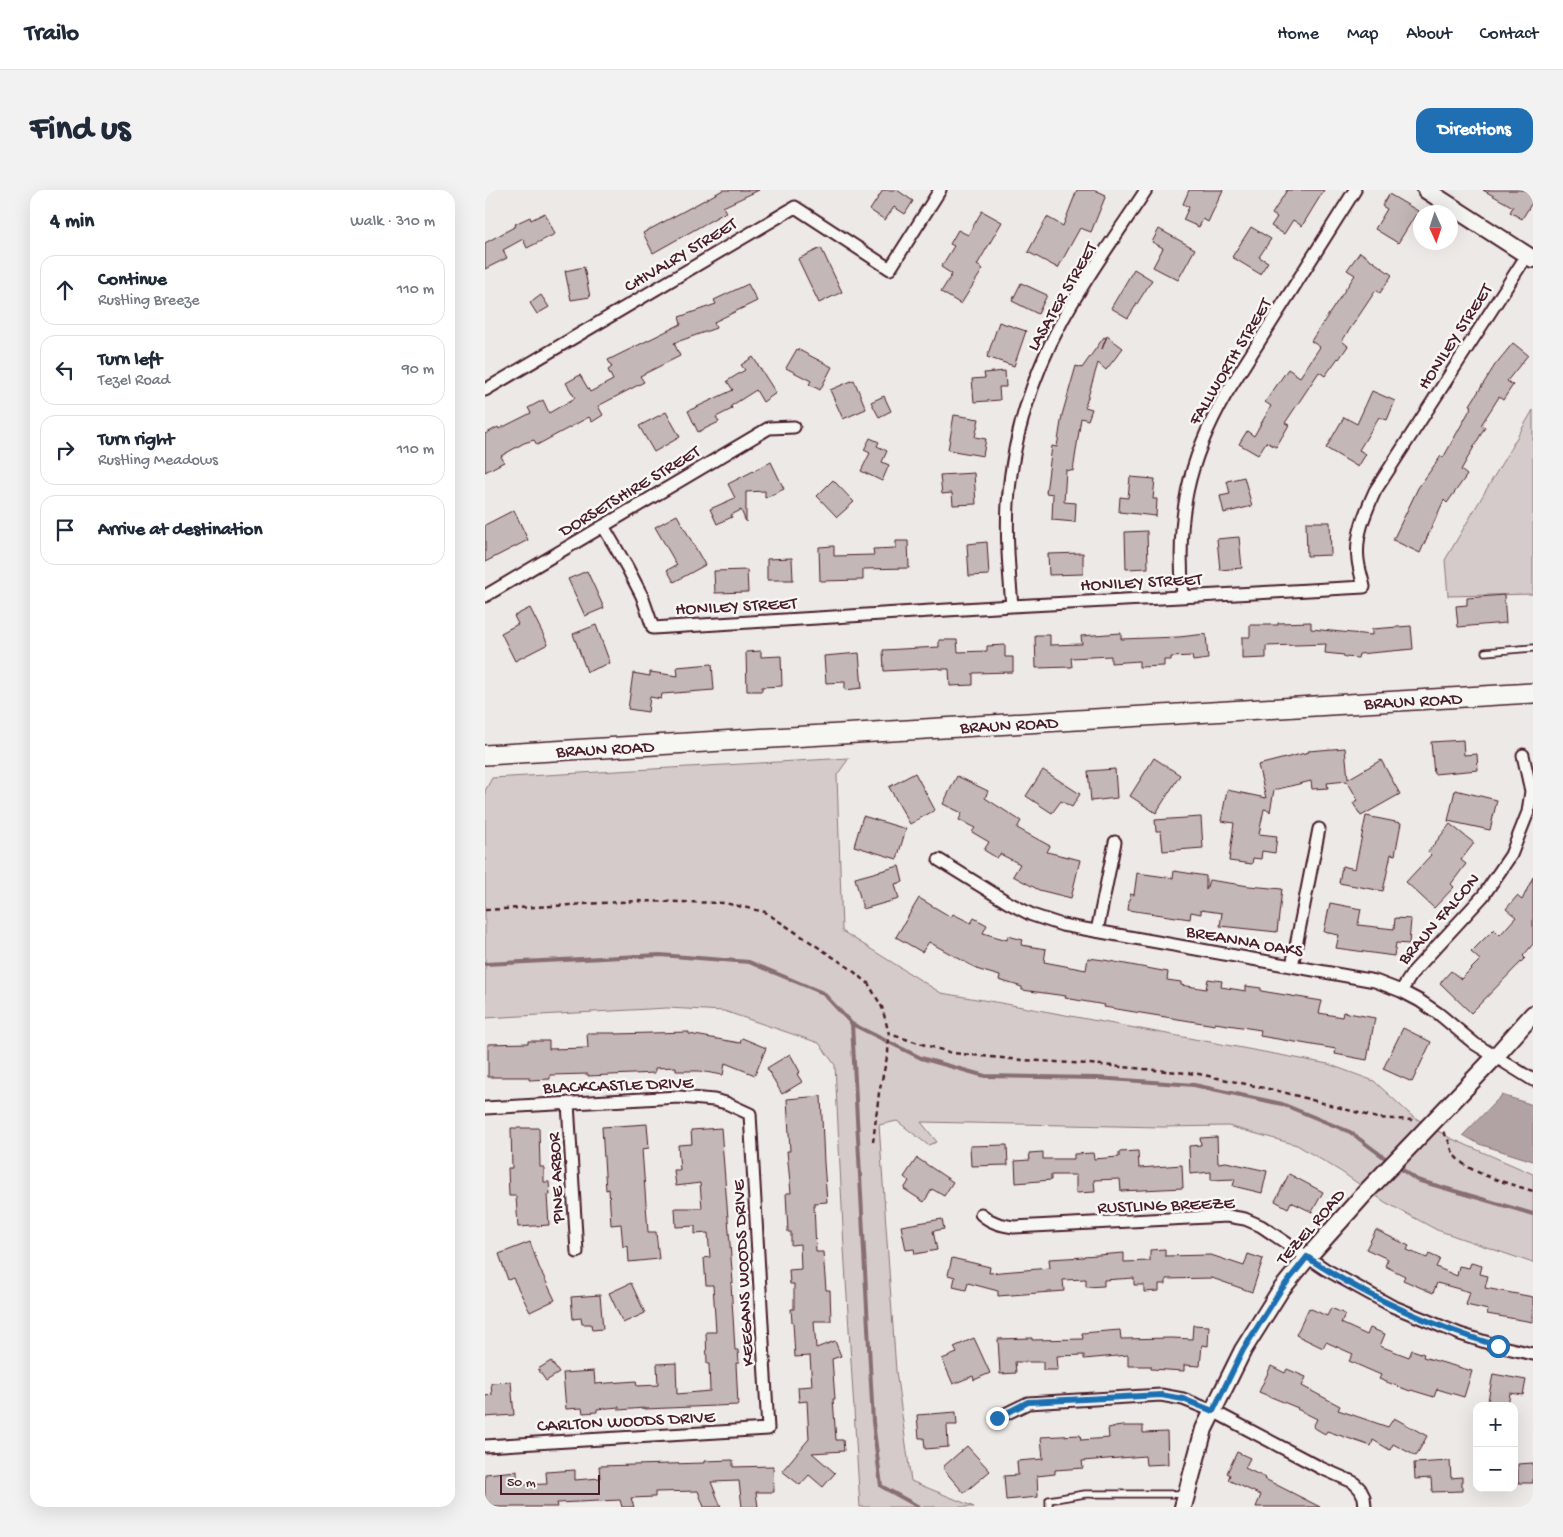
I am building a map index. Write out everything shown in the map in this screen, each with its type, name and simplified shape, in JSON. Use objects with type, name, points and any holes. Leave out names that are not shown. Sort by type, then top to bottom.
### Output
[{"type":"main road","points":[[1426,190],[1530,257]]},
{"type":"main road","name":"BRAUN ROAD","points":[[485,755],[1533,693]]},
{"type":"main road","name":"TEZEL ROAD","points":[[1184,1501],[1204,1429],[1243,1350],[1280,1291],[1307,1257],[1533,1014]]},
{"type":"street","name":"CHIVALRY STREET","points":[[485,390],[795,207],[890,269],[940,190]]},
{"type":"street","name":"LASATER STREET","points":[[1011,606],[1007,553],[1008,502],[1014,455],[1025,409],[1041,365],[1061,322],[1146,190]]},
{"type":"street","name":"FALLWORTH STREET","points":[[1183,596],[1180,564],[1181,533],[1191,472],[1201,443],[1227,394],[1355,190]]},
{"type":"street","name":"HONILEY STREET","points":[[603,526],[642,596],[653,628],[1364,587],[1357,547],[1362,522],[1375,492],[1530,257]]},
{"type":"street","name":"DORSETSHIRE STREET","points":[[485,596],[769,428],[795,426]]},
{"type":"street","name":"BRAUN FALCON","points":[[1401,991],[1414,971],[1483,896],[1511,855],[1528,812],[1531,791],[1523,755]]},
{"type":"street","points":[[1292,966],[1319,829]]},
{"type":"street","points":[[1097,931],[1115,842]]},
{"type":"street","name":"BREANNA OAKS","points":[[939,860],[1032,916],[1062,925],[1375,981],[1420,1001],[1475,1044],[1533,1080]]},
{"type":"street","name":"BLACKCASTLE DRIVE","points":[[485,1108],[679,1097],[701,1098],[727,1103],[750,1114]]},
{"type":"street","name":"PINE ARBOR","points":[[568,1103],[577,1252]]},
{"type":"street","name":"KEEGANS WOODS DRIVE","points":[[750,1114],[769,1429]]},
{"type":"street","name":"RUSTLING BREEZE","points":[[981,1214],[997,1225],[1014,1227],[1227,1216],[1245,1219],[1261,1226],[1307,1257],[1359,1288],[1423,1320],[1498,1346],[1533,1354]]},
{"type":"street","points":[[997,1418],[1028,1402],[1161,1395],[1183,1399],[1213,1411],[1321,1468],[1353,1482],[1360,1489],[1364,1497],[1365,1507]]},
{"type":"street","name":"CARLTON WOODS DRIVE","points":[[485,1446],[769,1429]]},
{"type":"lane","points":[[1485,652],[1533,648]]},
{"type":"lane","points":[[1049,1507],[1049,1500],[1085,1494],[1184,1501]]},
{"type":"path","points":[[485,910],[636,901],[725,903],[765,912],[849,967],[868,983],[882,1007],[889,1034],[888,1053],[879,1093],[873,1142]]},
{"type":"path","points":[[889,1034],[952,1053],[1199,1074],[1283,1092],[1377,1118],[1430,1124],[1447,1136],[1455,1156],[1476,1172],[1533,1191]]},
{"type":"shaded area","points":[[1533,410],[1533,594],[1448,596],[1445,560]]},
{"type":"shaded area","points":[[849,758],[837,775],[842,931],[941,993],[1328,1064],[1374,1081],[1412,1116],[1450,1138],[1533,1174],[1533,1263],[1437,1230],[1385,1202],[1340,1171],[1297,1145],[1228,1126],[1162,1127],[921,1122],[937,1142],[928,1145],[897,1121],[879,1125],[896,1371],[911,1481],[974,1507],[860,1507],[835,1065],[819,1043],[724,1011],[667,1008],[485,1018],[485,791],[492,778]]},
{"type":"shaded area","points":[[1502,1095],[1533,1105],[1533,1161],[1479,1144],[1463,1135]]},
{"type":"building","points":[[723,190],[759,190],[723,207],[726,212],[653,253],[643,233]]},
{"type":"building","points":[[883,190],[897,190],[913,201],[905,214],[894,207],[885,220],[870,210]]},
{"type":"building","points":[[1077,190],[1095,190],[1106,195],[1091,232],[1080,228],[1058,268],[1028,252],[1047,217],[1063,226]]},
{"type":"building","points":[[1189,190],[1223,190],[1208,222],[1203,219],[1199,227],[1183,220],[1189,207],[1183,204]]},
{"type":"building","points":[[1287,190],[1324,190],[1302,226],[1293,220],[1284,234],[1271,226],[1277,217],[1272,214]]},
{"type":"building","points":[[1483,190],[1533,190],[1533,201],[1522,219],[1510,212],[1513,207]]},
{"type":"building","points":[[1389,194],[1413,208],[1413,219],[1398,243],[1375,229],[1387,209],[1382,206]]},
{"type":"building","points":[[982,211],[1002,222],[977,265],[983,269],[961,304],[941,292],[952,274],[941,267],[954,246],[950,244],[958,230],[968,235]]},
{"type":"building","points":[[545,213],[555,234],[527,248],[523,239],[503,250],[507,258],[485,269],[485,243],[516,226],[515,224],[530,217],[531,220]]},
{"type":"building","points":[[1251,227],[1271,239],[1259,257],[1268,262],[1260,274],[1232,257]]},
{"type":"building","points":[[1159,229],[1195,249],[1178,280],[1153,267],[1163,248],[1152,242]]},
{"type":"building","points":[[821,248],[842,292],[819,303],[798,259]]},
{"type":"building","points":[[1360,252],[1392,275],[1380,293],[1376,290],[1342,341],[1348,346],[1339,359],[1325,376],[1319,372],[1285,423],[1289,425],[1276,447],[1266,442],[1258,455],[1239,444],[1247,431],[1254,436],[1271,406],[1265,402],[1288,369],[1300,377],[1320,347],[1311,341],[1355,275],[1347,270]]},
{"type":"building","points":[[584,267],[590,297],[571,300],[565,271]]},
{"type":"building","points":[[1134,269],[1152,280],[1128,318],[1111,308]]},
{"type":"building","points":[[1021,283],[1047,295],[1038,314],[1012,301]]},
{"type":"building","points":[[748,284],[757,301],[714,322],[716,328],[674,343],[680,356],[640,376],[644,382],[598,406],[603,415],[592,422],[589,417],[537,445],[534,440],[524,443],[501,456],[504,462],[485,472],[485,434],[531,413],[528,408],[543,400],[549,413],[575,398],[566,383],[580,375],[590,392],[613,380],[608,370],[612,367],[608,360],[681,324],[679,317],[716,304],[714,300]]},
{"type":"building","points":[[541,295],[549,307],[537,314],[530,303]]},
{"type":"building","points":[[999,322],[1026,331],[1014,366],[987,357]]},
{"type":"building","points":[[1107,336],[1123,348],[1106,370],[1098,363],[1085,407],[1092,409],[1088,420],[1081,418],[1073,471],[1066,470],[1064,502],[1076,503],[1075,522],[1052,520],[1053,494],[1046,493],[1052,446],[1057,447],[1062,415],[1076,366],[1082,368],[1104,337],[1106,338],[1102,349]]},
{"type":"building","points":[[1513,343],[1528,355],[1507,381],[1513,385],[1503,400],[1499,397],[1481,425],[1485,427],[1461,470],[1467,475],[1447,503],[1444,500],[1420,553],[1393,540],[1418,488],[1441,456],[1443,458],[1472,406],[1470,405],[1495,365]]},
{"type":"building","points":[[797,349],[832,367],[820,390],[809,384],[811,381],[786,368]]},
{"type":"building","points":[[753,357],[776,393],[763,402],[756,390],[731,406],[732,409],[716,417],[719,422],[698,432],[688,411],[733,390],[727,381],[745,370],[741,365]]},
{"type":"building","points":[[1005,371],[1006,387],[999,387],[1000,400],[974,402],[972,379],[985,378],[984,373]]},
{"type":"building","points":[[854,380],[866,409],[843,419],[830,390]]},
{"type":"building","points":[[1372,391],[1395,401],[1387,420],[1379,417],[1359,450],[1366,454],[1358,467],[1326,448],[1344,417],[1357,424]]},
{"type":"building","points":[[884,396],[891,411],[879,417],[871,402]]},
{"type":"building","points":[[666,412],[680,437],[654,452],[639,426]]},
{"type":"building","points":[[954,415],[979,419],[975,437],[986,439],[983,456],[948,450]]},
{"type":"building","points":[[870,438],[879,442],[877,446],[887,451],[882,462],[889,465],[882,481],[861,471],[870,453],[864,450]]},
{"type":"building","points":[[771,462],[784,489],[765,498],[765,491],[746,492],[746,522],[741,510],[731,515],[732,517],[717,524],[710,509],[735,498],[728,484]]},
{"type":"building","points":[[974,473],[976,504],[953,505],[952,493],[942,494],[940,475]]},
{"type":"building","points":[[1130,477],[1155,479],[1153,499],[1157,499],[1156,516],[1119,512],[1120,497],[1128,498]]},
{"type":"building","points":[[1244,477],[1252,506],[1224,513],[1220,496],[1230,494],[1227,481]]},
{"type":"building","points":[[833,480],[854,502],[837,517],[817,496]]},
{"type":"building","points":[[514,510],[528,540],[485,562],[485,525]]},
{"type":"building","points":[[677,515],[705,565],[674,582],[667,570],[677,565],[655,527]]},
{"type":"building","points":[[1306,522],[1330,522],[1331,555],[1307,556]]},
{"type":"building","points":[[1147,531],[1148,568],[1126,569],[1125,532]]},
{"type":"building","points":[[1239,537],[1242,568],[1220,570],[1217,539]]},
{"type":"building","points":[[896,541],[908,541],[909,568],[863,569],[863,580],[820,581],[819,547],[834,546],[834,556],[874,555],[873,549],[896,548]]},
{"type":"building","points":[[987,542],[989,575],[969,576],[967,544]]},
{"type":"building","points":[[1083,553],[1083,574],[1049,575],[1048,554]]},
{"type":"building","points":[[792,558],[793,580],[767,580],[767,559]]},
{"type":"building","points":[[747,570],[748,592],[715,593],[714,571]]},
{"type":"building","points":[[587,571],[604,608],[585,616],[568,579]]},
{"type":"building","points":[[1504,595],[1506,623],[1458,627],[1456,606],[1467,605],[1467,598]]},
{"type":"building","points":[[530,608],[548,644],[515,661],[501,633],[518,624],[514,616]]},
{"type":"building","points":[[1311,622],[1311,629],[1372,635],[1372,629],[1411,626],[1413,649],[1359,654],[1358,658],[1325,653],[1326,644],[1266,646],[1266,658],[1242,659],[1242,637],[1250,637],[1250,625]]},
{"type":"building","points":[[596,625],[610,663],[587,672],[573,634]]},
{"type":"building","points":[[1121,633],[1121,639],[1206,634],[1208,659],[1193,661],[1192,656],[1171,657],[1171,660],[1164,660],[1164,666],[1139,667],[1139,661],[1111,663],[1111,656],[1071,658],[1072,667],[1036,668],[1035,635],[1050,635],[1050,645],[1082,644],[1081,636]]},
{"type":"building","points":[[939,640],[957,640],[958,652],[987,651],[987,646],[1005,645],[1005,657],[1013,657],[1013,672],[973,673],[973,685],[950,686],[949,669],[884,671],[883,650],[939,647]]},
{"type":"building","points":[[761,651],[761,657],[781,656],[782,686],[762,687],[762,691],[747,691],[746,652]]},
{"type":"building","points":[[859,653],[862,688],[845,690],[845,682],[826,683],[824,656]]},
{"type":"building","points":[[712,664],[714,690],[662,694],[661,699],[650,697],[648,712],[628,709],[633,673],[650,676],[650,672],[678,676],[677,667]]},
{"type":"building","points":[[1463,740],[1464,755],[1477,754],[1478,770],[1434,774],[1431,742]]},
{"type":"building","points":[[1345,748],[1348,779],[1381,760],[1400,794],[1361,816],[1353,803],[1358,800],[1347,781],[1327,783],[1328,788],[1312,789],[1311,781],[1274,790],[1270,812],[1264,809],[1259,834],[1277,836],[1275,853],[1262,851],[1261,859],[1253,858],[1252,864],[1229,861],[1234,823],[1221,821],[1227,790],[1266,798],[1258,765],[1308,751]]},
{"type":"building","points":[[1154,758],[1180,775],[1156,813],[1130,796]]},
{"type":"building","points":[[1115,769],[1117,798],[1091,801],[1088,771]]},
{"type":"building","points":[[1043,770],[1080,794],[1072,807],[1061,801],[1052,813],[1026,796]]},
{"type":"building","points":[[915,773],[935,810],[910,824],[889,787]]},
{"type":"building","points":[[957,776],[988,791],[985,798],[1021,821],[1017,828],[1050,846],[1047,852],[1080,860],[1071,898],[1039,890],[1013,876],[1020,864],[1000,854],[997,858],[984,850],[989,842],[972,832],[975,828],[959,820],[962,813],[943,804]]},
{"type":"building","points":[[1455,790],[1497,800],[1490,830],[1448,821]]},
{"type":"building","points":[[863,816],[906,829],[897,859],[854,846]]},
{"type":"building","points":[[1366,816],[1401,823],[1395,855],[1391,854],[1383,891],[1339,883],[1342,866],[1355,869]]},
{"type":"building","points":[[1201,817],[1203,848],[1163,851],[1161,831],[1156,831],[1155,820]]},
{"type":"building","points":[[1450,824],[1474,843],[1461,860],[1466,864],[1451,884],[1454,887],[1434,908],[1406,882],[1431,855],[1428,852]]},
{"type":"building","points":[[899,866],[903,882],[895,884],[899,899],[863,909],[855,878]]},
{"type":"building","points":[[1174,871],[1206,876],[1206,890],[1209,880],[1282,889],[1277,932],[1220,926],[1222,913],[1201,910],[1201,914],[1191,912],[1190,919],[1128,910],[1130,894],[1134,895],[1137,873],[1173,878]]},
{"type":"building","points":[[1533,877],[1533,944],[1523,956],[1525,958],[1471,1013],[1440,983],[1451,971],[1461,979],[1480,960],[1471,952],[1494,929],[1500,935],[1516,917],[1506,909],[1517,896],[1522,900]]},
{"type":"building","points":[[919,898],[951,917],[953,914],[971,923],[974,918],[987,925],[983,933],[1007,940],[1008,936],[1023,940],[1021,945],[1046,949],[1044,962],[1086,970],[1088,958],[1104,960],[1168,972],[1167,980],[1181,982],[1181,985],[1206,989],[1208,979],[1222,981],[1221,987],[1246,991],[1246,986],[1261,988],[1261,991],[1322,1001],[1319,1013],[1342,1017],[1343,1012],[1375,1018],[1367,1060],[1335,1054],[1336,1049],[1260,1036],[1261,1030],[1215,1023],[1215,1025],[1104,1007],[1105,1005],[1065,998],[1066,996],[1022,990],[1022,987],[999,980],[1000,976],[976,969],[929,942],[922,952],[896,937]]},
{"type":"building","points":[[1330,903],[1361,909],[1358,925],[1394,929],[1395,918],[1411,919],[1409,944],[1396,943],[1394,956],[1336,948],[1339,935],[1324,932]]},
{"type":"building","points":[[1403,1028],[1431,1042],[1412,1082],[1383,1069]]},
{"type":"building","points":[[689,1032],[689,1034],[740,1043],[742,1038],[766,1048],[755,1075],[725,1063],[723,1075],[699,1071],[676,1071],[676,1067],[655,1068],[655,1073],[588,1076],[588,1074],[550,1075],[550,1079],[529,1080],[529,1077],[488,1077],[488,1044],[549,1041],[549,1049],[588,1048],[587,1033]]},
{"type":"building","points":[[790,1054],[800,1072],[797,1074],[802,1082],[782,1094],[767,1068]]},
{"type":"building","points":[[821,1096],[827,1202],[814,1203],[816,1252],[823,1252],[826,1290],[830,1290],[831,1321],[814,1321],[816,1348],[835,1341],[841,1356],[832,1359],[835,1399],[833,1399],[836,1440],[843,1440],[844,1451],[812,1453],[835,1473],[823,1487],[809,1475],[800,1485],[782,1471],[809,1439],[807,1401],[799,1402],[798,1387],[812,1386],[810,1356],[795,1357],[791,1309],[794,1309],[794,1284],[790,1284],[789,1270],[801,1269],[800,1244],[791,1245],[791,1232],[788,1232],[786,1193],[791,1193],[787,1151],[790,1151],[787,1099]]},
{"type":"building","points":[[647,1124],[649,1148],[642,1149],[648,1232],[656,1232],[659,1259],[629,1262],[628,1246],[623,1247],[621,1224],[611,1225],[609,1189],[606,1190],[602,1127]]},
{"type":"building","points":[[511,1128],[539,1128],[540,1167],[544,1167],[544,1182],[549,1182],[550,1195],[547,1195],[549,1225],[518,1227],[516,1196],[509,1196],[508,1168],[512,1168]]},
{"type":"building","points":[[721,1128],[733,1283],[731,1283],[735,1350],[738,1350],[739,1363],[736,1363],[738,1405],[619,1410],[619,1407],[597,1409],[597,1412],[583,1413],[582,1408],[566,1409],[563,1373],[594,1371],[595,1384],[636,1381],[637,1386],[658,1385],[657,1364],[676,1363],[677,1394],[710,1391],[706,1332],[716,1332],[713,1285],[706,1285],[704,1258],[710,1257],[708,1233],[695,1234],[695,1226],[676,1227],[675,1208],[702,1208],[700,1183],[676,1186],[674,1170],[680,1170],[678,1145],[692,1144],[691,1130]]},
{"type":"building","points":[[1217,1137],[1218,1163],[1226,1162],[1267,1171],[1262,1193],[1233,1186],[1235,1179],[1211,1180],[1211,1172],[1190,1174],[1189,1146],[1201,1145],[1200,1138]]},
{"type":"building","points":[[1007,1145],[1008,1165],[971,1166],[970,1146]]},
{"type":"building","points":[[1138,1151],[1139,1168],[1182,1165],[1183,1188],[1121,1191],[1120,1179],[1094,1180],[1095,1192],[1076,1193],[1076,1175],[1051,1175],[1051,1180],[1016,1183],[1015,1161],[1030,1160],[1029,1153],[1043,1152],[1043,1159],[1074,1159],[1074,1154],[1093,1153],[1094,1159],[1119,1157],[1119,1152]]},
{"type":"building","points":[[917,1158],[953,1182],[944,1196],[932,1189],[924,1202],[904,1189],[909,1181],[904,1177]]},
{"type":"building","points":[[1289,1174],[1323,1192],[1312,1212],[1291,1202],[1288,1208],[1275,1201]]},
{"type":"building","points":[[942,1219],[944,1229],[933,1231],[937,1250],[915,1254],[914,1249],[906,1250],[901,1226]]},
{"type":"building","points":[[1376,1230],[1409,1246],[1407,1250],[1427,1258],[1429,1254],[1440,1259],[1436,1267],[1457,1276],[1459,1266],[1469,1268],[1471,1263],[1482,1266],[1480,1274],[1488,1276],[1485,1288],[1533,1297],[1533,1322],[1487,1314],[1488,1310],[1466,1305],[1470,1292],[1437,1283],[1433,1293],[1403,1280],[1405,1276],[1385,1266],[1388,1259],[1366,1249]]},
{"type":"building","points":[[530,1242],[539,1267],[555,1300],[530,1312],[513,1278],[508,1280],[499,1254]]},
{"type":"building","points":[[1165,1249],[1165,1256],[1211,1255],[1244,1266],[1248,1254],[1263,1259],[1252,1292],[1212,1278],[1166,1279],[1166,1284],[1159,1284],[1159,1291],[1144,1292],[1144,1285],[1134,1285],[1134,1278],[1104,1280],[1104,1286],[1086,1287],[1086,1279],[1063,1280],[1064,1291],[998,1296],[998,1291],[968,1283],[966,1290],[953,1287],[955,1277],[948,1275],[952,1258],[990,1267],[989,1273],[1050,1268],[1049,1259],[1124,1253],[1124,1262],[1150,1261],[1150,1250]]},
{"type":"building","points":[[631,1283],[645,1313],[623,1323],[609,1293]]},
{"type":"building","points":[[600,1295],[603,1329],[592,1330],[591,1324],[582,1324],[581,1318],[573,1319],[571,1297]]},
{"type":"building","points":[[1309,1308],[1327,1316],[1331,1308],[1345,1314],[1341,1323],[1367,1335],[1370,1328],[1385,1334],[1380,1346],[1409,1357],[1412,1350],[1424,1354],[1423,1357],[1472,1371],[1464,1397],[1437,1389],[1434,1397],[1410,1391],[1379,1379],[1381,1375],[1349,1361],[1353,1354],[1326,1342],[1323,1348],[1296,1335]]},
{"type":"building","points":[[1193,1325],[1209,1326],[1208,1346],[1202,1345],[1200,1366],[1184,1365],[1184,1371],[1151,1369],[1151,1366],[1128,1366],[1128,1355],[1084,1359],[1084,1355],[1057,1356],[1058,1370],[1043,1370],[1043,1362],[1015,1362],[1016,1373],[1000,1374],[998,1339],[1083,1339],[1082,1333],[1120,1330],[1121,1339],[1192,1339]]},
{"type":"building","points":[[974,1338],[990,1373],[974,1380],[973,1376],[953,1384],[942,1359],[957,1353],[954,1347]]},
{"type":"building","points":[[551,1361],[559,1373],[546,1381],[538,1369]]},
{"type":"building","points":[[1271,1366],[1285,1373],[1287,1369],[1306,1377],[1302,1386],[1340,1406],[1338,1410],[1388,1427],[1394,1418],[1427,1436],[1416,1456],[1393,1444],[1390,1450],[1373,1440],[1371,1446],[1327,1431],[1325,1434],[1313,1427],[1317,1419],[1298,1408],[1259,1392]]},
{"type":"building","points":[[1493,1374],[1526,1380],[1523,1395],[1510,1393],[1509,1402],[1488,1402]]},
{"type":"building","points":[[511,1382],[514,1415],[485,1417],[485,1396],[492,1395],[491,1383]]},
{"type":"building","points":[[956,1412],[957,1425],[947,1425],[948,1447],[925,1449],[924,1438],[919,1438],[917,1415]]},
{"type":"building","points":[[1143,1426],[1143,1433],[1167,1432],[1168,1464],[1146,1465],[1145,1456],[1082,1461],[1083,1468],[1055,1470],[1055,1474],[1037,1476],[1038,1497],[1006,1500],[1004,1476],[1018,1475],[1017,1461],[1043,1459],[1041,1437],[1080,1435],[1081,1440],[1109,1438],[1108,1428]]},
{"type":"building","points":[[967,1446],[990,1471],[964,1493],[944,1470],[944,1466]]},
{"type":"building","points":[[1237,1452],[1250,1458],[1245,1468],[1320,1507],[1256,1507],[1261,1495],[1228,1480],[1230,1475],[1227,1473]]},
{"type":"building","points":[[733,1460],[733,1467],[773,1466],[774,1492],[756,1492],[758,1507],[742,1507],[739,1481],[711,1482],[721,1507],[704,1507],[698,1491],[655,1492],[655,1497],[631,1498],[634,1507],[622,1507],[620,1500],[557,1503],[558,1507],[485,1507],[485,1474],[517,1471],[517,1485],[547,1484],[546,1472],[575,1470],[575,1480],[600,1478],[599,1466],[704,1463],[704,1461]]},
{"type":"building","points":[[1450,1461],[1451,1478],[1462,1477],[1462,1491],[1432,1492],[1431,1478],[1415,1479],[1414,1463]]},
{"type":"building","points":[[1533,1463],[1533,1483],[1518,1483],[1518,1464]]},
{"type":"waterway","points":[[485,964],[660,955],[749,962],[823,993],[852,1024],[921,1058],[985,1076],[1097,1078],[1194,1085],[1282,1104],[1350,1132],[1389,1161]]},
{"type":"waterway","points":[[852,1024],[873,1422],[881,1486],[919,1507]]},
{"type":"waterway","points":[[1397,1166],[1417,1180],[1533,1214]]},
{"type":"route","points":[[997,1418],[1028,1402],[1161,1395],[1174,1396],[1213,1411],[1243,1350],[1280,1291],[1307,1257],[1392,1306],[1460,1334],[1498,1346]]}]
